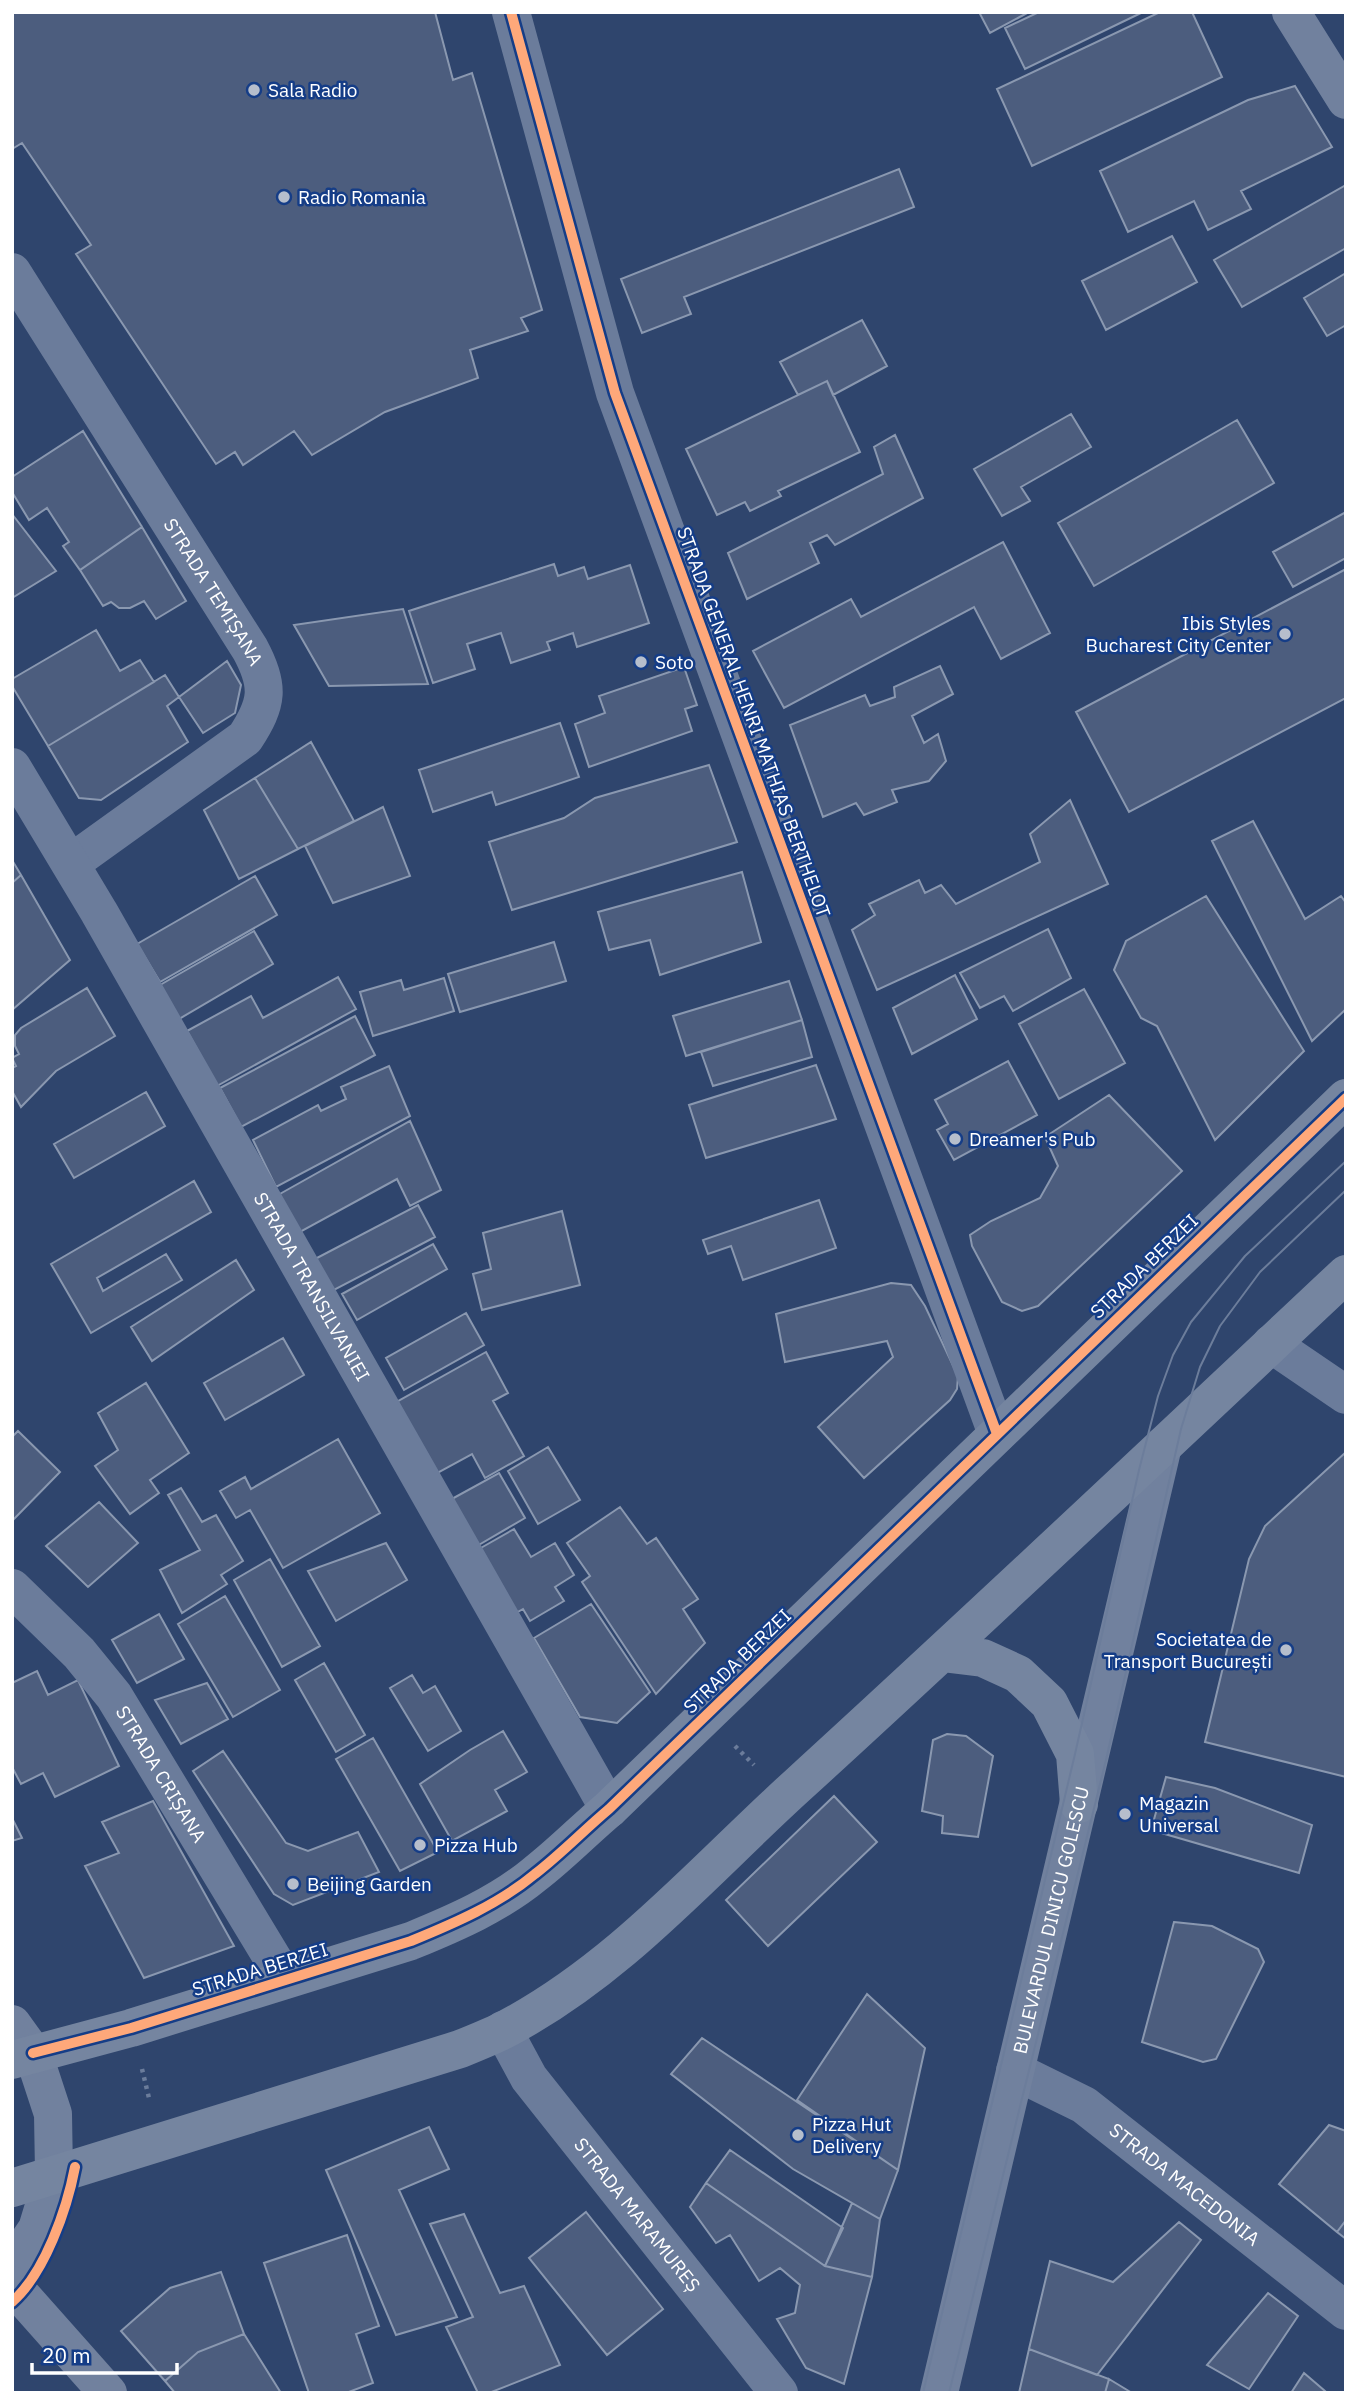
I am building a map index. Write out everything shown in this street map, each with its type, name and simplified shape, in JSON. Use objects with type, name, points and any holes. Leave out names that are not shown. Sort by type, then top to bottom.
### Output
[{"type":"main road","points":[[1291,12],[1346,100]]},
{"type":"main road","name":"STRADA BERZEI","points":[[19,2046],[131,2028],[411,1941],[457,1923],[534,1875],[608,1809],[1346,1098]]},
{"type":"main road","points":[[12,2188],[460,2049],[503,2030],[600,1968],[669,1908],[785,1796],[942,1653],[1346,1274]]},
{"type":"main road","name":"BULEVARDUL DINICU GOLESCU","points":[[939,2393],[1163,1446]]},
{"type":"main road","points":[[942,1653],[983,1658],[1018,1674],[1049,1703],[1075,1754],[1079,1804]]},
{"type":"main road","points":[[12,2266],[37,2228],[54,2173],[53,2115],[19,2046]]},
{"type":"main road","points":[[12,2285],[108,2393]]},
{"type":"street","name":"STRADA GENERAL HENRI MATHIAS BERTHELOT","points":[[511,12],[615,393],[997,1434]]},
{"type":"street","name":"STRADA TEMIȘANA","points":[[12,272],[250,649],[260,667],[264,694],[260,715],[245,738],[71,863]]},
{"type":"street","name":"STRADA TRANSILVANIEI","points":[[12,767],[71,863],[608,1809]]},
{"type":"street","points":[[1271,1344],[1346,1395]]},
{"type":"street","name":"STRADA CRIȘANA","points":[[12,1588],[79,1653],[114,1696],[285,1979]]},
{"type":"street","name":"STRADA MARAMUREȘ","points":[[503,2030],[529,2078],[779,2393]]},
{"type":"street","name":"STRADA MACEDONIA","points":[[1015,2071],[1084,2105],[1346,2311]]},
{"type":"path","points":[[705,1715],[785,1796]]},
{"type":"path","points":[[131,2028],[160,2141]]},
{"type":"building","name":"Radio Romania","points":[[12,12],[435,12],[453,80],[472,73],[542,310],[521,318],[528,331],[470,350],[478,378],[385,412],[312,455],[294,431],[243,465],[235,452],[216,464],[76,254],[91,245],[22,143],[12,149]]},
{"type":"building","points":[[979,12],[1029,12],[990,33]]},
{"type":"building","points":[[1039,12],[1143,12],[1025,69],[1005,28]]},
{"type":"building","points":[[1160,12],[1192,12],[1222,77],[1032,166],[997,89]]},
{"type":"building","points":[[1295,86],[1332,147],[1241,191],[1251,209],[1208,230],[1194,201],[1128,232],[1100,171],[1248,100]]},
{"type":"building","points":[[899,169],[914,207],[684,297],[691,314],[642,333],[621,279]]},
{"type":"building","points":[[1346,185],[1346,248],[1242,307],[1214,260]]},
{"type":"building","points":[[1172,236],[1197,282],[1106,330],[1082,281]]},
{"type":"building","points":[[1346,273],[1346,325],[1327,336],[1304,298]]},
{"type":"building","points":[[862,320],[887,366],[833,395],[827,381],[798,395],[780,362]]},
{"type":"building","points":[[827,381],[860,452],[778,491],[781,496],[750,511],[745,502],[717,515],[686,449]]},
{"type":"building","points":[[1071,414],[1091,447],[1021,487],[1030,501],[1002,516],[974,469]]},
{"type":"building","points":[[1237,420],[1274,483],[1094,586],[1058,523]]},
{"type":"building","points":[[83,431],[142,527],[80,570],[63,546],[69,542],[47,508],[29,520],[12,492],[12,477]]},
{"type":"building","points":[[895,435],[923,498],[835,545],[827,535],[810,543],[819,563],[747,599],[728,553],[883,474],[874,447]]},
{"type":"building","points":[[1346,512],[1346,558],[1293,587],[1273,552]]},
{"type":"building","points":[[12,514],[56,571],[12,598]]},
{"type":"building","points":[[142,527],[186,601],[156,619],[144,601],[130,608],[119,608],[111,602],[103,606],[80,570]]},
{"type":"building","points":[[1003,542],[1050,633],[1001,659],[974,607],[784,708],[753,651],[851,599],[861,617]]},
{"type":"building","points":[[554,564],[558,576],[584,567],[588,579],[630,565],[649,623],[577,647],[573,633],[547,642],[550,650],[511,663],[501,633],[467,644],[475,669],[433,683],[409,611]]},
{"type":"building","name":"Ibis Styles Bucharest City Center","points":[[1346,569],[1346,698],[1129,812],[1076,712]]},
{"type":"building","points":[[403,609],[428,684],[329,686],[294,625]]},
{"type":"building","points":[[96,630],[120,671],[140,660],[154,682],[48,746],[12,686],[12,679]]},
{"type":"building","points":[[227,661],[241,685],[235,713],[203,733],[179,697]]},
{"type":"building","points":[[940,666],[953,694],[912,716],[924,743],[938,734],[946,761],[929,781],[892,790],[897,802],[864,815],[856,803],[823,817],[790,725],[865,695],[870,706],[895,697],[894,687]]},
{"type":"building","points":[[684,667],[697,705],[685,709],[692,731],[589,767],[575,724],[605,713],[599,696]]},
{"type":"building","points":[[165,675],[179,697],[167,706],[188,742],[101,800],[79,798],[48,746]]},
{"type":"building","points":[[560,723],[579,777],[496,805],[492,792],[433,812],[419,770]]},
{"type":"building","points":[[311,742],[354,821],[298,849],[255,778]]},
{"type":"building","points":[[709,765],[737,842],[512,910],[489,842],[564,818],[595,798]]},
{"type":"building","points":[[255,778],[298,849],[239,879],[204,810]]},
{"type":"building","points":[[1070,800],[1108,884],[877,990],[852,930],[875,915],[869,904],[919,880],[925,893],[941,885],[956,904],[1040,862],[1030,834]]},
{"type":"building","points":[[383,807],[410,876],[333,903],[305,846]]},
{"type":"building","points":[[1253,821],[1305,919],[1341,896],[1346,903],[1346,1009],[1312,1041],[1212,841]]},
{"type":"building","points":[[12,860],[21,875],[12,883]]},
{"type":"building","points":[[742,872],[761,942],[660,975],[650,940],[609,950],[598,912]]},
{"type":"building","points":[[21,875],[70,960],[12,1010],[12,883]]},
{"type":"building","points":[[255,876],[277,915],[160,982],[137,944]]},
{"type":"building","points":[[1206,896],[1304,1051],[1215,1140],[1157,1026],[1141,1018],[1114,970],[1126,941]]},
{"type":"building","points":[[1048,929],[1071,978],[1013,1011],[1004,996],[980,1008],[960,973]]},
{"type":"building","points":[[254,931],[273,964],[179,1019],[160,985]]},
{"type":"building","points":[[554,942],[566,981],[460,1012],[448,974]]},
{"type":"building","points":[[955,975],[977,1019],[912,1054],[893,1008]]},
{"type":"building","points":[[338,977],[356,1009],[217,1086],[187,1031],[251,996],[263,1018]]},
{"type":"building","points":[[444,978],[454,1011],[373,1036],[360,992],[401,980],[404,990]]},
{"type":"building","points":[[789,981],[802,1020],[686,1056],[673,1016]]},
{"type":"building","points":[[87,988],[115,1036],[56,1071],[21,1107],[12,1091],[12,1068],[16,1066],[12,1058],[19,1054],[15,1046],[15,1035],[21,1028]]},
{"type":"building","points":[[1084,989],[1125,1063],[1059,1099],[1019,1024]]},
{"type":"building","points":[[355,1016],[375,1055],[241,1127],[220,1088]]},
{"type":"building","points":[[802,1020],[812,1057],[713,1086],[701,1052]]},
{"type":"building","points":[[1008,1061],[1037,1115],[954,1160],[937,1130],[948,1124],[935,1100]]},
{"type":"building","points":[[816,1065],[836,1119],[706,1158],[689,1105]]},
{"type":"building","points":[[389,1066],[410,1116],[276,1187],[253,1140],[318,1105],[321,1111],[346,1099],[341,1087]]},
{"type":"building","points":[[146,1092],[165,1126],[74,1178],[54,1144]]},
{"type":"building","points":[[1109,1095],[1182,1171],[1038,1306],[1022,1311],[1002,1302],[972,1246],[970,1235],[991,1221],[1040,1198],[1058,1166],[1045,1137]]},
{"type":"building","points":[[410,1121],[441,1190],[410,1206],[397,1179],[300,1232],[278,1195]]},
{"type":"building","points":[[194,1181],[211,1212],[97,1278],[103,1291],[166,1254],[182,1280],[91,1333],[51,1264]]},
{"type":"building","points":[[819,1200],[836,1248],[743,1280],[731,1246],[708,1254],[703,1240]]},
{"type":"building","points":[[418,1205],[435,1237],[332,1291],[315,1259]]},
{"type":"building","points":[[562,1211],[580,1285],[482,1310],[473,1274],[491,1269],[483,1233]]},
{"type":"building","points":[[433,1244],[447,1269],[357,1320],[342,1294]]},
{"type":"building","points":[[236,1260],[254,1290],[152,1361],[131,1327]]},
{"type":"building","points":[[891,1283],[911,1285],[925,1306],[958,1376],[957,1389],[950,1400],[864,1478],[818,1427],[893,1357],[887,1341],[785,1362],[776,1314]]},
{"type":"building","points":[[466,1313],[484,1345],[404,1390],[386,1358]]},
{"type":"building","points":[[283,1338],[304,1375],[225,1420],[204,1383]]},
{"type":"building","points":[[486,1352],[508,1393],[493,1401],[524,1456],[485,1478],[472,1454],[432,1476],[393,1404]]},
{"type":"building","points":[[146,1383],[189,1453],[150,1480],[159,1493],[130,1514],[95,1466],[118,1450],[98,1413]]},
{"type":"building","points":[[18,1431],[60,1472],[12,1521],[12,1437]]},
{"type":"building","points":[[338,1439],[380,1513],[283,1568],[250,1510],[236,1518],[220,1491],[245,1477],[251,1489]]},
{"type":"building","points":[[548,1447],[580,1500],[538,1524],[508,1471]]},
{"type":"building","name":"Societatea de Transport București","points":[[1346,1452],[1346,1777],[1205,1742],[1249,1559],[1265,1526]]},
{"type":"building","points":[[499,1473],[525,1518],[477,1546],[450,1500]]},
{"type":"building","points":[[181,1488],[202,1522],[216,1515],[243,1561],[221,1575],[227,1584],[182,1613],[160,1570],[200,1550],[168,1495]]},
{"type":"building","points":[[99,1502],[138,1543],[88,1587],[46,1546]]},
{"type":"building","points":[[620,1507],[647,1544],[656,1538],[698,1599],[683,1609],[705,1643],[656,1694],[582,1582],[590,1576],[567,1543]]},
{"type":"building","points":[[514,1529],[531,1557],[555,1543],[574,1575],[555,1587],[564,1601],[530,1621],[523,1609],[516,1613],[479,1549]]},
{"type":"building","points":[[386,1543],[407,1580],[336,1621],[308,1571]]},
{"type":"building","points":[[270,1559],[320,1646],[282,1667],[234,1580]]},
{"type":"building","points":[[225,1596],[280,1690],[233,1717],[178,1624]]},
{"type":"building","points":[[591,1604],[650,1692],[617,1723],[580,1717],[534,1638]]},
{"type":"building","points":[[159,1614],[184,1659],[137,1683],[112,1640]]},
{"type":"building","points":[[324,1663],[365,1735],[336,1752],[295,1680]]},
{"type":"building","points":[[37,1671],[48,1695],[78,1680],[119,1766],[55,1797],[43,1773],[21,1784],[12,1767],[12,1683]]},
{"type":"building","points":[[412,1675],[423,1693],[435,1686],[461,1731],[428,1751],[390,1688]]},
{"type":"building","points":[[207,1683],[228,1719],[181,1744],[155,1700]]},
{"type":"building","points":[[503,1731],[527,1772],[495,1790],[507,1811],[452,1841],[420,1784]]},
{"type":"building","points":[[947,1734],[966,1736],[993,1756],[978,1837],[942,1833],[943,1816],[922,1811],[933,1740]]},
{"type":"building","points":[[373,1738],[438,1852],[400,1871],[336,1759]]},
{"type":"building","points":[[223,1751],[286,1843],[308,1851],[358,1832],[379,1872],[293,1905],[274,1894],[193,1771]]},
{"type":"building","points":[[1166,1777],[1215,1788],[1312,1825],[1299,1873],[1151,1830]]},
{"type":"building","points":[[834,1796],[877,1842],[768,1946],[726,1900]]},
{"type":"building","points":[[153,1801],[234,1946],[144,1978],[85,1866],[119,1853],[102,1822]]},
{"type":"building","points":[[12,1818],[22,1838],[12,1841]]},
{"type":"building","points":[[1174,1922],[1212,1926],[1258,1949],[1264,1962],[1216,2059],[1203,2062],[1142,2042]]},
{"type":"building","points":[[867,1994],[925,2048],[898,2170],[797,2100]]},
{"type":"building","name":"Pizza Hut Delivery","points":[[702,2038],[898,2170],[880,2219],[793,2169],[671,2074]]},
{"type":"building","points":[[1329,2125],[1346,2131],[1346,2220],[1337,2232],[1279,2184]]},
{"type":"building","points":[[429,2127],[449,2169],[399,2190],[457,2317],[396,2335],[326,2170]]},
{"type":"building","points":[[730,2150],[843,2228],[825,2266],[706,2183]]},
{"type":"building","points":[[706,2183],[825,2266],[872,2277],[844,2384],[806,2368],[777,2319],[795,2313],[800,2285],[780,2268],[759,2281],[730,2235],[716,2243],[690,2207]]},
{"type":"building","points":[[852,2203],[880,2219],[872,2277],[825,2266]]},
{"type":"building","points":[[586,2212],[663,2309],[607,2355],[529,2258]]},
{"type":"building","points":[[464,2214],[500,2293],[524,2286],[560,2365],[489,2393],[478,2393],[446,2327],[473,2317],[430,2224]]},
{"type":"building","points":[[1346,2220],[1346,2239],[1337,2232]]},
{"type":"building","points":[[1179,2222],[1201,2240],[1097,2375],[1029,2349],[1050,2261],[1113,2282]]},
{"type":"building","points":[[347,2235],[379,2326],[356,2334],[373,2383],[346,2393],[309,2393],[264,2263]]},
{"type":"building","points":[[221,2272],[244,2334],[198,2352],[165,2381],[121,2331],[170,2288]]},
{"type":"building","points":[[1268,2293],[1298,2316],[1249,2389],[1207,2365]]},
{"type":"building","points":[[244,2334],[281,2393],[175,2393],[165,2381],[198,2352]]},
{"type":"building","points":[[1029,2349],[1109,2379],[1105,2393],[1019,2393]]},
{"type":"building","points":[[1304,2373],[1325,2391],[1327,2393],[1291,2393]]},
{"type":"building","points":[[1109,2379],[1132,2393],[1105,2393]]},
{"type":"tram line","points":[[923,2393],[1158,1396],[1173,1355],[1191,1322],[1245,1256],[1346,1161]]},
{"type":"tram line","points":[[949,2393],[1106,1760],[1181,1429],[1200,1367],[1220,1326],[1260,1272],[1346,1190]]},
{"type":"cycle path","points":[[511,12],[615,393],[997,1434]]},
{"type":"cycle path","points":[[33,2053],[131,2028],[411,1941],[476,1912],[521,1885],[609,1809],[1346,1098]]},
{"type":"cycle path","points":[[12,2302],[35,2275],[53,2239],[75,2167]]},
{"type":"place","name":"Sala Radio","points":[[254,90]]},
{"type":"place","name":"Radio Romania","points":[[284,197]]},
{"type":"place","name":"Ibis Styles Bucharest City Center","points":[[1285,634]]},
{"type":"place","name":"Soto","points":[[641,662]]},
{"type":"place","name":"Dreamer's Pub","points":[[955,1139]]},
{"type":"place","name":"Societatea de Transport București","points":[[1286,1650]]},
{"type":"place","name":"Magazin Universal","points":[[1125,1814]]},
{"type":"place","name":"Pizza Hub","points":[[420,1845]]},
{"type":"place","name":"Beijing Garden","points":[[293,1884]]},
{"type":"place","name":"Pizza Hut Delivery","points":[[798,2135]]}]
